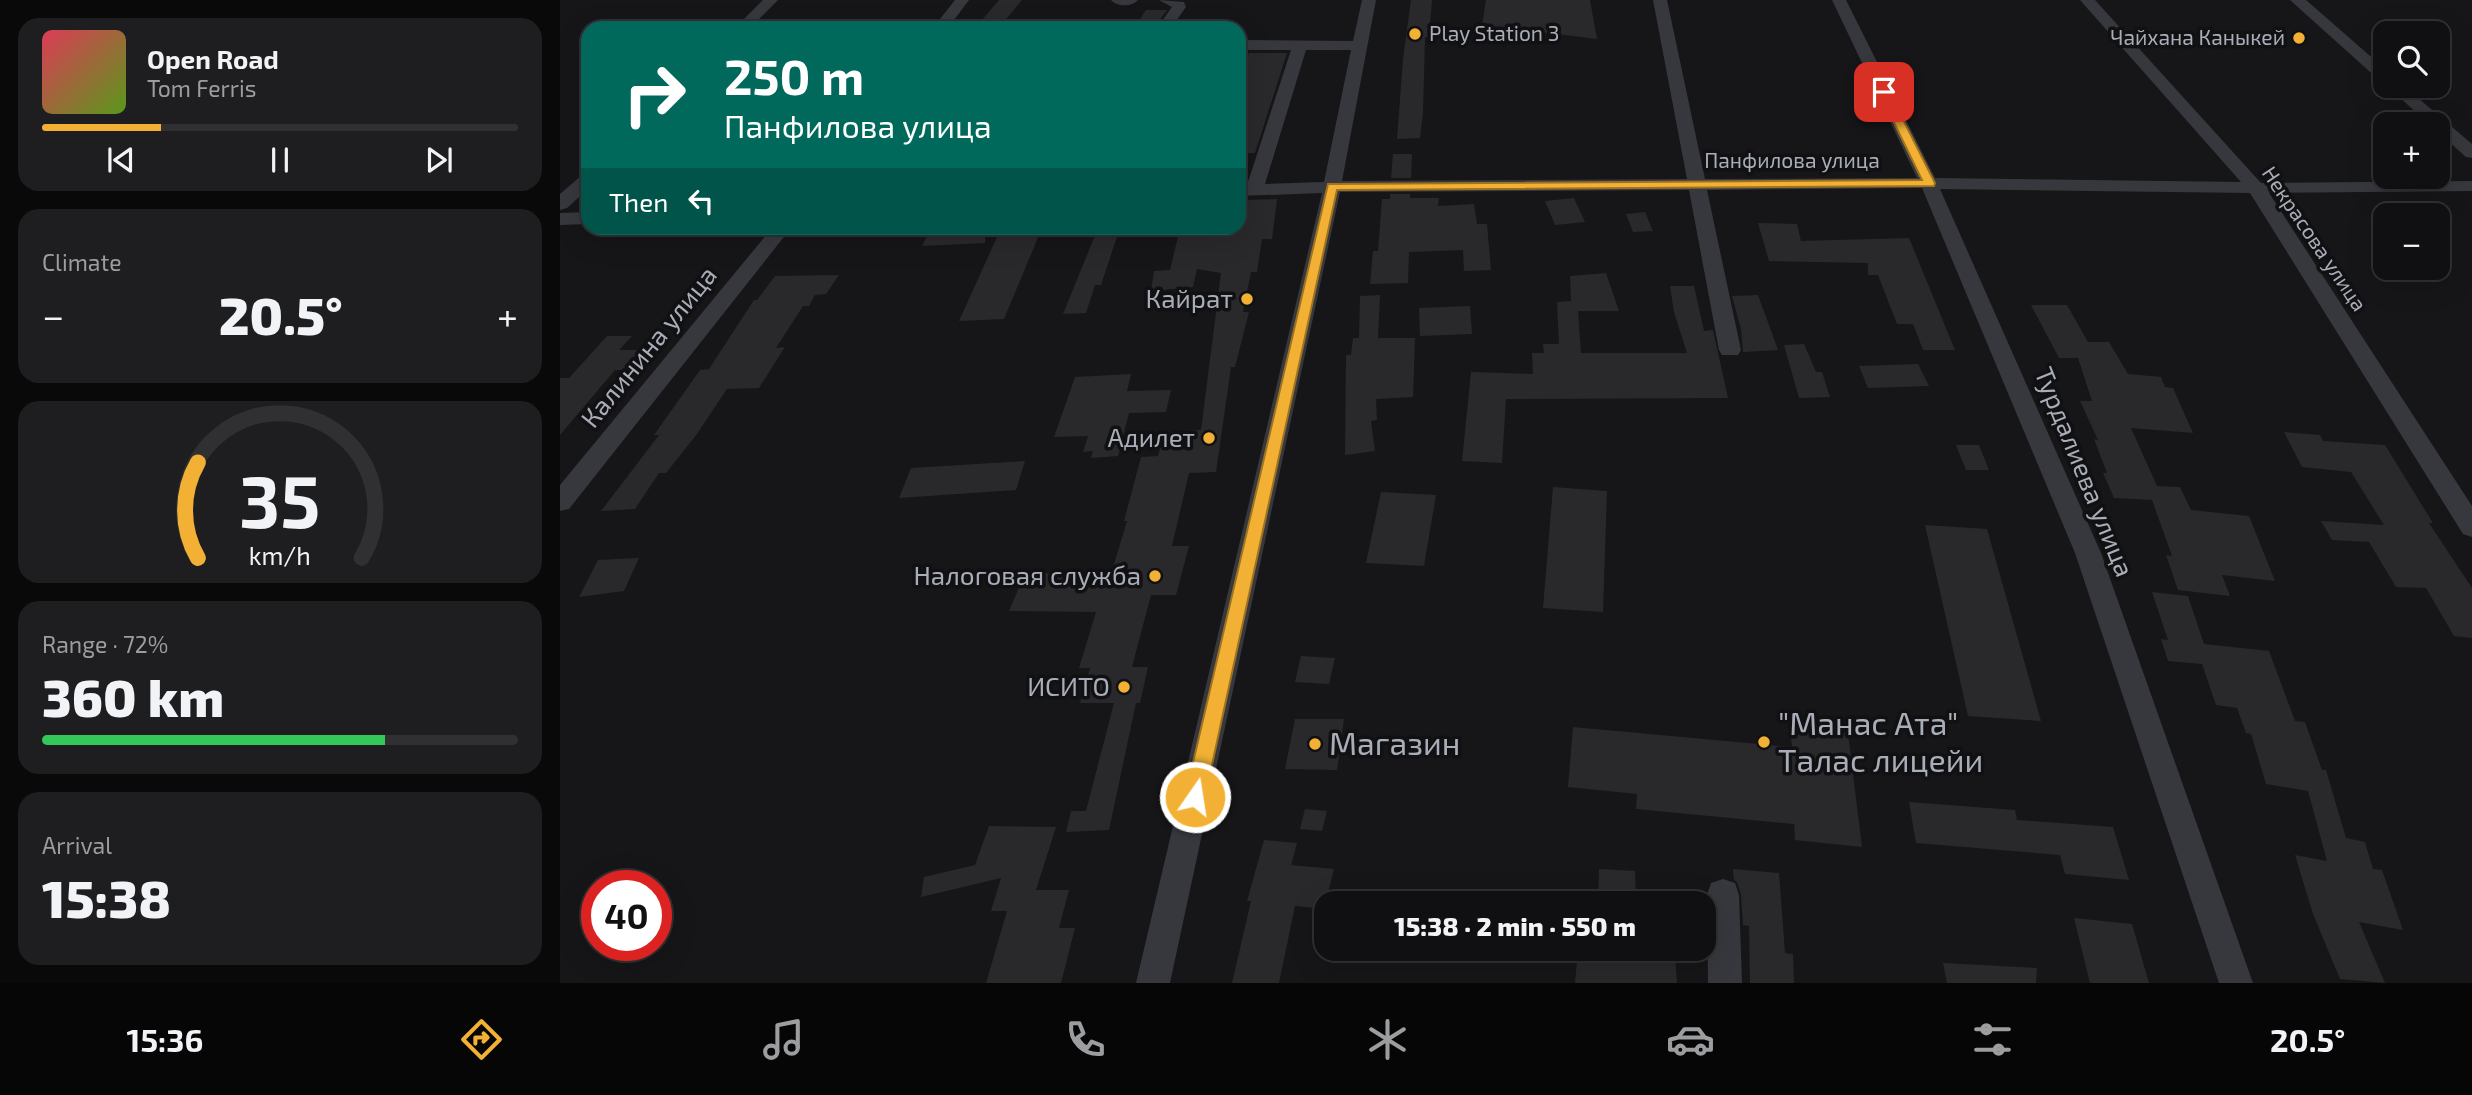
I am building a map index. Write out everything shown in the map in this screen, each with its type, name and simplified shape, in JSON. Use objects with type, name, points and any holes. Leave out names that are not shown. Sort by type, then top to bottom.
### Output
[{"type":"street","points":[[749,21],[771,0]]},
{"type":"street","points":[[946,21],[962,0]]},
{"type":"street","points":[[1118,0],[1131,0]]},
{"type":"street","points":[[1167,0],[1177,2],[1179,7],[1169,21]]},
{"type":"street","points":[[1153,983],[1332,187],[1369,0]]},
{"type":"street","points":[[1660,0],[1730,350]]},
{"type":"street","name":"Турдалиева улица","points":[[1839,0],[1929,183],[2088,553],[2236,983]]},
{"type":"street","name":"Некрасова улица","points":[[2087,0],[2256,188],[2472,527]]},
{"type":"street","points":[[2297,0],[2373,66]]},
{"type":"street","points":[[1246,45],[1360,46]]},
{"type":"street","points":[[1246,191],[1300,45]]},
{"type":"street","points":[[2409,98],[2472,153]]},
{"type":"street","name":"Панфилова улица","points":[[1246,191],[1332,187],[1929,183],[2256,188],[2472,186]]},
{"type":"street","points":[[560,204],[581,185]]},
{"type":"street","points":[[560,219],[581,218]]},
{"type":"street","name":"Калинина улица","points":[[560,502],[776,235]]},
{"type":"street","points":[[1723,895],[1725,983]]},
{"type":"building","points":[[999,0],[1022,0],[1005,21],[981,21]]},
{"type":"building","points":[[1411,0],[1432,0],[1429,37],[1425,37],[1423,113],[1420,138],[1397,139],[1403,59]]},
{"type":"building","points":[[1486,0],[1590,0],[1597,39],[1482,25]]},
{"type":"building","points":[[1146,10],[1167,10],[1159,21],[1139,21]]},
{"type":"building","points":[[1249,53],[1287,53],[1255,153],[1246,153],[1246,60]]},
{"type":"building","points":[[1393,154],[1412,154],[1411,178],[1391,178]]},
{"type":"building","points":[[1390,194],[1410,194],[1410,198],[1439,198],[1438,206],[1474,204],[1477,224],[1487,224],[1491,270],[1464,271],[1463,250],[1409,252],[1408,283],[1370,284],[1373,251],[1378,251],[1382,199],[1390,199]]},
{"type":"building","points":[[1574,198],[1585,222],[1555,225],[1545,201]]},
{"type":"building","points":[[1277,199],[1272,239],[1262,239],[1257,272],[1251,272],[1243,312],[1249,312],[1235,367],[1231,367],[1216,472],[1189,473],[1172,546],[1189,546],[1176,595],[1151,595],[1132,667],[1148,667],[1140,703],[1136,703],[1109,830],[1066,832],[1071,811],[1086,811],[1114,703],[1080,703],[1090,668],[1079,668],[1096,612],[1009,611],[1025,573],[1111,574],[1127,521],[1124,521],[1141,457],[1158,456],[1164,432],[1201,430],[1221,273],[1197,269],[1193,287],[1151,291],[1154,271],[1170,270],[1178,235],[1246,235],[1246,200]]},
{"type":"building","points":[[1645,212],[1653,231],[1633,232],[1626,214]]},
{"type":"building","points":[[1758,223],[1797,224],[1801,241],[1909,238],[1955,350],[1923,350],[1913,324],[1897,324],[1878,275],[1868,275],[1868,263],[1769,261]]},
{"type":"building","points":[[928,235],[985,235],[985,243],[922,246]]},
{"type":"building","points":[[998,235],[1039,235],[1004,319],[959,321]]},
{"type":"building","points":[[1095,235],[1118,235],[1101,285],[1095,285],[1086,313],[1063,314]]},
{"type":"building","points":[[1606,273],[1619,311],[1578,311],[1581,353],[1687,353],[1674,312],[1670,286],[1694,286],[1704,331],[1713,330],[1728,398],[1506,399],[1502,463],[1462,461],[1471,372],[1533,374],[1532,353],[1544,353],[1543,344],[1559,344],[1557,302],[1571,301],[1570,276]]},
{"type":"building","points":[[839,275],[826,294],[815,295],[809,306],[803,306],[776,348],[785,347],[759,388],[727,389],[697,434],[666,473],[659,473],[635,509],[601,511],[659,435],[654,435],[700,370],[709,369],[754,300],[757,300],[775,276]]},
{"type":"building","points":[[1380,295],[1378,338],[1415,338],[1413,397],[1376,399],[1377,420],[1371,421],[1375,451],[1345,455],[1346,355],[1351,355],[1353,338],[1359,338],[1360,296]]},
{"type":"building","points":[[1758,295],[1778,350],[1743,352],[1741,329],[1732,296]]},
{"type":"building","points":[[2031,305],[2067,305],[2088,342],[2109,342],[2128,374],[2161,377],[2165,387],[2173,388],[2193,433],[2131,428],[2157,486],[2180,487],[2191,510],[2249,516],[2275,581],[2222,575],[2230,596],[2178,590],[2166,555],[2172,556],[2152,500],[2114,498],[2103,473],[2107,473],[2094,439],[2098,440],[2080,401],[2092,401],[2078,358],[2059,358]]},
{"type":"building","points":[[1470,306],[1472,334],[1420,336],[1419,308]]},
{"type":"building","points":[[607,336],[632,336],[619,350],[640,350],[623,370],[615,370],[560,435],[560,378],[569,378]]},
{"type":"building","points":[[1804,344],[1816,372],[1822,372],[1830,397],[1799,398],[1784,345]]},
{"type":"building","points":[[1918,364],[1929,386],[1868,388],[1859,366]]},
{"type":"building","points":[[1131,374],[1127,391],[1171,390],[1166,412],[1129,413],[1118,456],[1091,458],[1093,451],[1083,452],[1088,436],[1054,437],[1075,377]]},
{"type":"building","points":[[2284,432],[2320,435],[2323,441],[2385,445],[2433,523],[2429,523],[2472,588],[2472,638],[2454,636],[2426,588],[2396,587],[2369,542],[2332,540],[2321,521],[2384,525],[2351,472],[2302,467]]},
{"type":"building","points":[[1956,445],[1979,445],[1989,470],[1966,470]]},
{"type":"building","points":[[1025,461],[1016,490],[899,498],[911,468]]},
{"type":"building","points":[[1553,487],[1607,491],[1603,612],[1543,608]]},
{"type":"building","points":[[1381,492],[1436,495],[1424,566],[1366,563]]},
{"type":"building","points":[[1925,525],[1987,529],[2041,721],[1968,716]]},
{"type":"building","points":[[639,558],[624,591],[579,597],[598,560]]},
{"type":"building","points":[[2152,592],[2188,596],[2204,644],[2269,651],[2295,721],[2305,722],[2322,770],[2326,770],[2346,838],[2365,842],[2373,869],[2382,870],[2403,930],[2359,922],[2385,983],[2340,979],[2313,914],[2295,855],[2327,861],[2308,791],[2266,784],[2251,734],[2246,733],[2237,708],[2216,705],[2202,664],[2168,661],[2161,639],[2168,640]]},
{"type":"building","points":[[1301,656],[1335,658],[1329,684],[1295,682]]},
{"type":"building","name":"Магазин","points":[[1295,719],[1344,719],[1337,770],[1285,769]]},
{"type":"building","points":[[1573,727],[1792,747],[1790,728],[1848,733],[1862,847],[1795,840],[1794,824],[1636,809],[1637,794],[1568,787]]},
{"type":"building","points":[[1909,802],[2015,810],[2017,820],[2113,827],[2129,880],[2065,874],[2060,855],[1916,843]]},
{"type":"building","points":[[1305,809],[1327,811],[1322,831],[1300,829]]},
{"type":"building","points":[[989,826],[1056,827],[1036,890],[1069,890],[1059,928],[1075,928],[1061,983],[986,983],[1007,911],[991,911],[1001,878],[921,897],[924,877],[975,865]]},
{"type":"building","points":[[1264,840],[1297,843],[1291,865],[1334,869],[1328,891],[1314,891],[1314,908],[1295,906],[1279,983],[1232,983],[1251,901],[1247,901]]},
{"type":"building","points":[[1599,869],[1635,871],[1636,891],[1598,891]]},
{"type":"building","points":[[1733,869],[1779,873],[1785,953],[1793,954],[1794,983],[1750,983],[1749,926],[1743,925],[1741,894],[1734,880]]},
{"type":"building","points":[[2074,918],[2132,924],[2149,983],[2090,983]]},
{"type":"building","points":[[1577,961],[1676,961],[1677,983],[1575,983]]},
{"type":"building","points":[[1943,963],[2037,968],[2036,983],[1947,983]]},
{"type":"place","name":"Play Station 3","points":[[1415,34]]},
{"type":"place","name":"Чайхана Каныкей","points":[[2299,38]]},
{"type":"place","name":"Кайрат","points":[[1247,299]]},
{"type":"place","name":"Адилет","points":[[1209,438]]},
{"type":"place","name":"Налоговая служба","points":[[1155,576]]},
{"type":"place","name":"ИСИТО","points":[[1124,687]]},
{"type":"place","name":"\"Манас Ата\" Талас лицейи","points":[[1764,742]]},
{"type":"place","name":"Магазин","points":[[1315,744]]},
{"type":"route","points":[[1195,797],[1332,187],[1929,183],[1884,92]]}]
